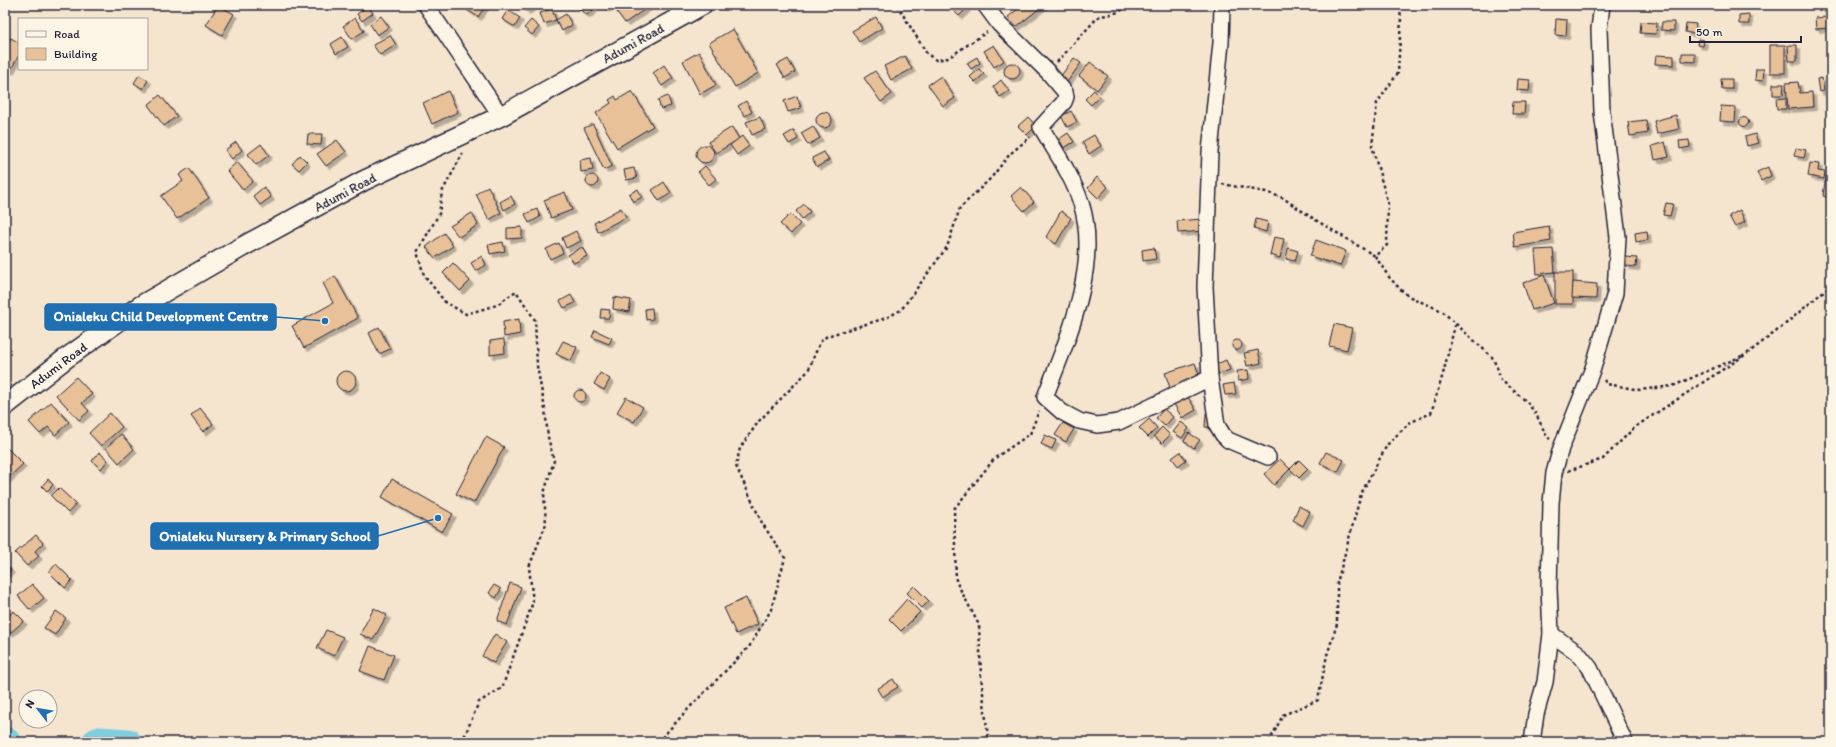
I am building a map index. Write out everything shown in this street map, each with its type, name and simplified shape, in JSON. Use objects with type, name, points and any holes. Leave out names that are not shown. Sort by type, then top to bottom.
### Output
[{"type":"main road","name":"Adumi Road","points":[[5,406],[65,358],[140,306],[242,247],[363,181],[501,116],[702,5]]},
{"type":"street","points":[[426,5],[501,116]]},
{"type":"street","points":[[985,5],[999,24],[1048,72],[1065,92],[1066,97],[1064,102],[1041,127],[1081,202],[1086,224],[1087,249],[1081,296],[1045,398],[1062,412],[1079,422],[1097,425],[1119,422],[1210,378]]},
{"type":"street","points":[[1222,5],[1221,43],[1210,152],[1205,287],[1210,378],[1217,425],[1223,435],[1228,440],[1268,457]]},
{"type":"street","points":[[1532,742],[1536,714],[1545,682],[1551,634],[1549,588],[1551,503],[1554,473],[1561,448],[1592,368],[1615,293],[1618,237],[1602,112],[1599,29],[1602,5]]},
{"type":"street","points":[[1551,634],[1578,653],[1590,668],[1625,742]]},
{"type":"path","points":[[897,5],[926,54],[936,60],[948,58],[999,24]]},
{"type":"path","points":[[1048,72],[1098,17],[1119,12],[1128,5]]},
{"type":"path","points":[[1375,256],[1387,245],[1388,204],[1372,146],[1377,103],[1398,73],[1401,18],[1399,5]]},
{"type":"path","points":[[658,742],[690,707],[749,648],[771,610],[785,558],[762,523],[736,466],[740,448],[759,421],[808,371],[820,342],[827,336],[886,318],[901,310],[947,247],[960,208],[991,178],[1010,154],[1041,127]]},
{"type":"path","points":[[462,742],[479,702],[502,688],[533,602],[529,567],[546,524],[544,493],[554,461],[548,438],[537,366],[535,320],[516,291],[497,305],[466,314],[445,302],[424,275],[417,252],[439,214],[442,192],[463,152]]},
{"type":"path","points":[[1210,182],[1266,192],[1283,198],[1375,256],[1389,276],[1408,296],[1442,312],[1492,357],[1501,380],[1527,402],[1536,414],[1547,437],[1561,448]]},
{"type":"path","points":[[1554,473],[1571,471],[1603,459],[1635,426],[1667,407],[1748,353],[1782,327],[1831,285]]},
{"type":"path","points":[[1268,742],[1283,715],[1318,700],[1327,655],[1338,624],[1337,583],[1361,494],[1387,445],[1409,423],[1431,413],[1443,374],[1455,325]]},
{"type":"path","points":[[1592,368],[1607,384],[1640,390],[1673,386],[1748,353]]},
{"type":"path","points":[[985,742],[988,737],[981,676],[979,625],[956,581],[954,509],[995,458],[1030,434],[1045,398]]},
{"type":"building","points":[[218,5],[234,14],[222,35],[206,25]]},
{"type":"building","points":[[465,5],[486,5],[478,17],[463,7]]},
{"type":"building","points":[[522,5],[531,5],[532,7],[526,11]]},
{"type":"building","points":[[584,5],[591,5],[594,9],[587,15],[579,9]]},
{"type":"building","points":[[600,5],[609,5],[606,9]]},
{"type":"building","points":[[618,5],[651,5],[625,23],[614,8]]},
{"type":"building","points":[[955,5],[964,5],[967,8],[959,16],[952,9]]},
{"type":"building","points":[[1023,5],[1044,5],[1016,27],[1008,17]]},
{"type":"building","points":[[1720,5],[1735,5],[1735,7]]},
{"type":"building","points":[[1817,5],[1831,5],[1824,11]]},
{"type":"building","points":[[367,6],[373,13],[362,21],[357,14]]},
{"type":"building","points":[[552,9],[556,20],[544,24],[540,13]]},
{"type":"building","points":[[508,10],[520,18],[515,27],[502,19]]},
{"type":"building","points":[[566,14],[572,25],[562,31],[556,20]]},
{"type":"building","points":[[1749,14],[1749,24],[1739,24],[1739,15]]},
{"type":"building","points":[[381,16],[389,27],[377,35],[370,24]]},
{"type":"building","points":[[876,17],[882,28],[859,42],[852,31]]},
{"type":"building","points":[[1827,17],[1828,28],[1816,29],[1815,18]]},
{"type":"building","points":[[355,18],[364,31],[352,39],[343,26]]},
{"type":"building","points":[[1556,19],[1567,20],[1566,36],[1555,35]]},
{"type":"building","points":[[531,20],[539,27],[532,35],[524,28]]},
{"type":"building","points":[[1641,22],[1657,23],[1656,34],[1640,33]]},
{"type":"building","points":[[1662,22],[1674,22],[1674,31],[1661,30]]},
{"type":"building","points":[[1686,23],[1696,24],[1695,34],[1685,32]]},
{"type":"building","points":[[733,29],[758,73],[735,87],[709,43]]},
{"type":"building","points":[[5,34],[9,37],[5,44]]},
{"type":"building","points":[[390,35],[396,45],[380,55],[373,45]]},
{"type":"building","points":[[342,37],[348,47],[336,54],[331,44]]},
{"type":"building","points":[[11,38],[18,42],[18,57],[10,71],[5,68],[5,48]]},
{"type":"building","points":[[1698,39],[1704,40],[1703,46],[1697,45]]},
{"type":"building","points":[[994,45],[1004,61],[994,67],[984,51]]},
{"type":"building","points":[[1770,45],[1785,45],[1785,73],[1770,73]]},
{"type":"building","points":[[1788,45],[1797,45],[1797,61],[1789,61]]},
{"type":"building","points":[[699,52],[716,85],[700,94],[683,61]]},
{"type":"building","points":[[1682,53],[1695,53],[1695,62],[1682,61]]},
{"type":"building","points":[[1656,55],[1674,56],[1674,65],[1655,64]]},
{"type":"building","points":[[905,56],[912,69],[891,80],[884,66]]},
{"type":"building","points":[[977,57],[980,63],[971,69],[967,63]]},
{"type":"building","points":[[1074,58],[1081,63],[1067,82],[1060,77]]},
{"type":"building","points":[[788,59],[795,72],[785,78],[777,65]]},
{"type":"building","points":[[1090,62],[1108,76],[1097,90],[1079,76]]},
{"type":"building","points":[[1012,63],[1018,65],[1020,71],[1018,77],[1012,79],[1006,77],[1004,71],[1006,65]]},
{"type":"building","points":[[664,65],[673,78],[662,86],[653,73]]},
{"type":"building","points":[[979,69],[984,74],[975,82],[970,77]]},
{"type":"building","points":[[1756,69],[1764,69],[1763,81],[1755,80]]},
{"type":"building","points":[[875,71],[892,94],[881,102],[864,78]]},
{"type":"building","points":[[139,75],[148,80],[143,89],[134,83]]},
{"type":"building","points":[[941,76],[955,98],[943,106],[928,85]]},
{"type":"building","points":[[1822,78],[1824,91],[1819,92],[1817,79]]},
{"type":"building","points":[[1518,79],[1530,80],[1529,91],[1517,90]]},
{"type":"building","points":[[1721,79],[1732,79],[1732,89],[1722,89]]},
{"type":"building","points":[[1001,80],[1009,91],[1000,97],[993,87]]},
{"type":"building","points":[[1828,80],[1831,80],[1831,116],[1829,116]]},
{"type":"building","points":[[1798,82],[1800,93],[1812,92],[1813,107],[1788,109],[1786,83]]},
{"type":"building","points":[[1773,84],[1784,84],[1783,95],[1773,95]]},
{"type":"building","points":[[1094,90],[1100,96],[1091,105],[1085,99]]},
{"type":"building","points":[[448,91],[458,112],[432,124],[423,103]]},
{"type":"building","points":[[632,91],[653,126],[617,148],[596,113],[611,103],[609,100],[615,96],[617,100]]},
{"type":"building","points":[[160,95],[177,116],[164,126],[148,105]]},
{"type":"building","points":[[668,96],[671,106],[661,109],[658,100]]},
{"type":"building","points":[[797,96],[801,108],[788,112],[784,101]]},
{"type":"building","points":[[1786,98],[1786,109],[1777,109],[1776,99]]},
{"type":"building","points":[[746,101],[752,112],[745,116],[738,106]]},
{"type":"building","points":[[1513,102],[1525,102],[1524,114],[1512,114]]},
{"type":"building","points":[[1721,106],[1736,107],[1735,122],[1720,121]]},
{"type":"building","points":[[1071,111],[1077,122],[1067,127],[1061,116]]},
{"type":"building","points":[[824,112],[830,114],[832,120],[830,126],[824,128],[818,126],[816,120],[818,114]]},
{"type":"building","points":[[1676,115],[1679,129],[1657,134],[1654,121]]},
{"type":"building","points":[[760,117],[765,129],[752,135],[746,122]]},
{"type":"building","points":[[1028,117],[1036,126],[1027,135],[1018,126]]},
{"type":"building","points":[[1742,118],[1746,118],[1748,122],[1746,126],[1742,126],[1740,124],[1740,120]]},
{"type":"building","points":[[1646,120],[1648,133],[1630,136],[1628,122]]},
{"type":"building","points":[[593,124],[612,166],[604,170],[584,128]]},
{"type":"building","points":[[813,126],[820,138],[808,145],[801,133]]},
{"type":"building","points":[[732,127],[739,139],[716,153],[708,142]]},
{"type":"building","points":[[794,130],[798,139],[789,144],[784,136]]},
{"type":"building","points":[[1068,133],[1074,142],[1064,148],[1059,139]]},
{"type":"building","points":[[308,134],[322,134],[321,145],[307,144]]},
{"type":"building","points":[[1755,134],[1758,143],[1747,146],[1745,137]]},
{"type":"building","points":[[1094,135],[1101,146],[1089,154],[1082,142]]},
{"type":"building","points":[[742,136],[749,146],[737,155],[730,145]]},
{"type":"building","points":[[337,140],[346,152],[326,166],[317,154]]},
{"type":"building","points":[[1689,140],[1690,147],[1680,149],[1679,141]]},
{"type":"building","points":[[236,142],[242,150],[232,159],[225,150]]},
{"type":"building","points":[[1665,142],[1669,157],[1655,160],[1652,146]]},
{"type":"building","points":[[261,144],[269,155],[256,165],[248,154]]},
{"type":"building","points":[[705,145],[711,148],[714,154],[711,160],[705,163],[699,160],[696,154],[699,148]]},
{"type":"building","points":[[1796,148],[1806,150],[1804,158],[1794,156]]},
{"type":"building","points":[[824,152],[829,160],[817,167],[812,158]]},
{"type":"building","points":[[300,155],[307,162],[299,170],[292,164]]},
{"type":"building","points":[[591,158],[593,170],[581,172],[580,160]]},
{"type":"building","points":[[237,162],[253,181],[243,190],[227,171]]},
{"type":"building","points":[[1810,163],[1819,164],[1818,171],[1825,172],[1824,179],[1808,176]]},
{"type":"building","points":[[705,166],[716,179],[709,185],[698,172]]},
{"type":"building","points":[[1768,167],[1771,176],[1761,181],[1757,172]]},
{"type":"building","points":[[189,168],[209,198],[177,219],[161,196],[183,181],[179,175]]},
{"type":"building","points":[[634,168],[637,178],[626,180],[624,170]]},
{"type":"building","points":[[594,175],[597,176],[597,186],[590,187],[587,186],[586,179],[587,176]]},
{"type":"building","points":[[1097,177],[1108,187],[1098,198],[1088,188]]},
{"type":"building","points":[[664,182],[671,193],[659,201],[652,190]]},
{"type":"building","points":[[1825,182],[1831,183],[1830,197],[1823,196]]},
{"type":"building","points":[[488,186],[501,213],[489,220],[476,194]]},
{"type":"building","points":[[264,187],[271,197],[260,205],[253,196]]},
{"type":"building","points":[[1021,187],[1034,202],[1024,211],[1011,196]]},
{"type":"building","points":[[638,189],[642,197],[633,202],[629,194]]},
{"type":"building","points":[[565,192],[572,210],[551,218],[544,200]]},
{"type":"building","points":[[511,196],[515,204],[504,210],[500,202]]},
{"type":"building","points":[[1666,203],[1673,204],[1670,216],[1663,215]]},
{"type":"building","points":[[804,204],[810,212],[802,219],[796,211]]},
{"type":"building","points":[[621,208],[626,217],[598,232],[594,223]]},
{"type":"building","points":[[537,209],[540,217],[529,223],[525,214]]},
{"type":"building","points":[[1740,210],[1745,222],[1735,227],[1729,216]]},
{"type":"building","points":[[1061,211],[1071,218],[1056,244],[1046,237]]},
{"type":"building","points":[[472,213],[478,225],[459,237],[450,226]]},
{"type":"building","points":[[1831,213],[1831,223],[1826,219]]},
{"type":"building","points":[[790,214],[800,224],[791,234],[780,224]]},
{"type":"building","points":[[1202,219],[1204,231],[1178,233],[1177,221]]},
{"type":"building","points":[[1256,219],[1268,222],[1266,232],[1254,228]]},
{"type":"building","points":[[1549,226],[1551,241],[1515,247],[1513,232]]},
{"type":"building","points":[[522,227],[522,238],[507,239],[507,228]]},
{"type":"building","points":[[576,231],[581,241],[566,248],[562,238]]},
{"type":"building","points":[[1647,231],[1648,240],[1636,242],[1635,233]]},
{"type":"building","points":[[444,233],[453,246],[435,258],[426,247]]},
{"type":"building","points":[[1274,237],[1284,239],[1280,258],[1270,255]]},
{"type":"building","points":[[1316,240],[1346,251],[1340,266],[1310,256]]},
{"type":"building","points":[[503,242],[505,251],[490,254],[488,245]]},
{"type":"building","points":[[559,243],[563,253],[550,259],[546,249]]},
{"type":"building","points":[[582,247],[587,256],[574,263],[568,255]]},
{"type":"building","points":[[1154,248],[1156,259],[1143,261],[1142,250]]},
{"type":"building","points":[[1288,248],[1298,251],[1295,261],[1286,259]]},
{"type":"building","points":[[1553,249],[1555,272],[1537,274],[1535,250]]},
{"type":"building","points":[[482,256],[486,265],[476,271],[471,263]]},
{"type":"building","points":[[1626,257],[1637,258],[1636,267],[1626,266]]},
{"type":"building","points":[[453,263],[470,281],[460,291],[443,273]]},
{"type":"building","points":[[1555,272],[1573,272],[1573,304],[1555,304]]},
{"type":"building","points":[[1544,275],[1554,303],[1532,310],[1523,283]]},
{"type":"building","points":[[335,276],[358,318],[304,348],[292,326],[333,303],[323,283]]},
{"type":"building","points":[[1573,282],[1597,284],[1596,299],[1572,298]]},
{"type":"building","points":[[571,295],[575,303],[564,308],[560,301]]},
{"type":"building","points":[[614,297],[631,300],[629,312],[613,309]]},
{"type":"building","points":[[652,308],[653,319],[646,320],[645,309]]},
{"type":"building","points":[[601,309],[610,310],[609,318],[600,318]]},
{"type":"building","points":[[519,319],[520,334],[504,337],[503,322]]},
{"type":"building","points":[[1334,324],[1352,328],[1347,350],[1329,346]]},
{"type":"building","points":[[379,327],[390,349],[379,354],[369,333]]},
{"type":"building","points":[[595,330],[612,338],[609,344],[592,337]]},
{"type":"building","points":[[504,339],[505,353],[490,355],[490,341]]},
{"type":"building","points":[[1235,340],[1239,340],[1242,345],[1239,350],[1235,350],[1232,347],[1232,343]]},
{"type":"building","points":[[563,341],[577,347],[571,361],[556,354]]},
{"type":"building","points":[[1258,350],[1261,363],[1247,366],[1244,353]]},
{"type":"building","points":[[1226,360],[1230,370],[1219,374],[1215,365]]},
{"type":"building","points":[[1195,363],[1200,378],[1170,388],[1165,373]]},
{"type":"building","points":[[1248,370],[1249,379],[1238,381],[1237,371]]},
{"type":"building","points":[[346,371],[353,374],[356,381],[353,388],[346,391],[339,388],[336,381],[339,374]]},
{"type":"building","points":[[600,373],[610,379],[604,390],[594,384]]},
{"type":"building","points":[[76,377],[92,394],[82,403],[89,411],[79,420],[56,395]]},
{"type":"building","points":[[1234,383],[1236,394],[1225,395],[1223,385]]},
{"type":"building","points":[[580,390],[584,392],[586,396],[584,400],[580,402],[576,400],[574,396],[576,392]]},
{"type":"building","points":[[626,397],[643,407],[634,422],[617,412]]},
{"type":"building","points":[[1188,397],[1196,410],[1182,418],[1174,404]]},
{"type":"building","points":[[51,402],[69,422],[55,435],[48,427],[40,434],[29,422]]},
{"type":"building","points":[[200,408],[213,424],[203,432],[191,416]]},
{"type":"building","points":[[1164,409],[1173,417],[1165,426],[1156,418]]},
{"type":"building","points":[[110,413],[122,427],[101,446],[89,433]]},
{"type":"building","points":[[1206,413],[1214,413],[1213,428],[1205,427]]},
{"type":"building","points":[[1149,419],[1157,428],[1148,437],[1139,428]]},
{"type":"building","points":[[1181,422],[1189,428],[1182,438],[1173,432]]},
{"type":"building","points":[[1063,423],[1074,429],[1066,442],[1055,435]]},
{"type":"building","points":[[1162,427],[1170,435],[1162,443],[1154,436]]},
{"type":"building","points":[[1189,433],[1200,440],[1194,448],[1184,441]]},
{"type":"building","points":[[121,434],[134,449],[119,463],[106,448]]},
{"type":"building","points":[[1045,435],[1056,440],[1052,449],[1041,444]]},
{"type":"building","points":[[486,437],[504,447],[474,503],[456,494]]},
{"type":"building","points":[[5,446],[23,464],[5,481]]},
{"type":"building","points":[[99,452],[108,460],[101,469],[92,461]]},
{"type":"building","points":[[1180,452],[1186,460],[1178,466],[1172,458]]},
{"type":"building","points":[[1326,452],[1344,460],[1338,472],[1320,463]]},
{"type":"building","points":[[1280,459],[1290,469],[1274,485],[1264,474]]},
{"type":"building","points":[[1299,460],[1308,469],[1299,478],[1290,469]]},
{"type":"building","points":[[48,479],[53,485],[47,491],[42,486]]},
{"type":"building","points":[[392,479],[453,514],[442,532],[382,497]]},
{"type":"building","points":[[59,488],[76,504],[68,513],[51,496]]},
{"type":"building","points":[[1299,506],[1310,512],[1303,526],[1293,520]]},
{"type":"building","points":[[36,535],[43,543],[35,551],[39,556],[27,566],[15,553]]},
{"type":"building","points":[[5,563],[11,570],[5,575]]},
{"type":"building","points":[[56,564],[72,580],[65,588],[49,572]]},
{"type":"building","points":[[510,583],[521,587],[507,625],[497,621]]},
{"type":"building","points":[[32,584],[44,598],[30,610],[18,596]]},
{"type":"building","points":[[494,585],[501,589],[496,598],[489,593]]},
{"type":"building","points":[[914,586],[929,601],[922,608],[907,593]]},
{"type":"building","points":[[746,598],[758,624],[736,634],[724,608]]},
{"type":"building","points":[[907,599],[920,612],[901,631],[889,619]]},
{"type":"building","points":[[374,608],[387,615],[373,640],[360,634]]},
{"type":"building","points":[[14,611],[24,621],[10,633],[5,627],[5,619]]},
{"type":"building","points":[[56,611],[66,618],[55,635],[44,628]]},
{"type":"building","points":[[326,630],[343,637],[334,656],[317,648]]},
{"type":"building","points":[[495,634],[507,642],[494,663],[482,656]]},
{"type":"building","points":[[370,646],[394,655],[384,680],[360,671]]},
{"type":"building","points":[[893,679],[898,687],[882,697],[877,689]]},
{"type":"waterway","points":[[95,742],[99,740],[128,742]]},
{"type":"place","name":"Onialeku Child Development Centre","points":[[325,321]]},
{"type":"place","name":"Onialeku Nursery & Primary School","points":[[438,518]]}]
